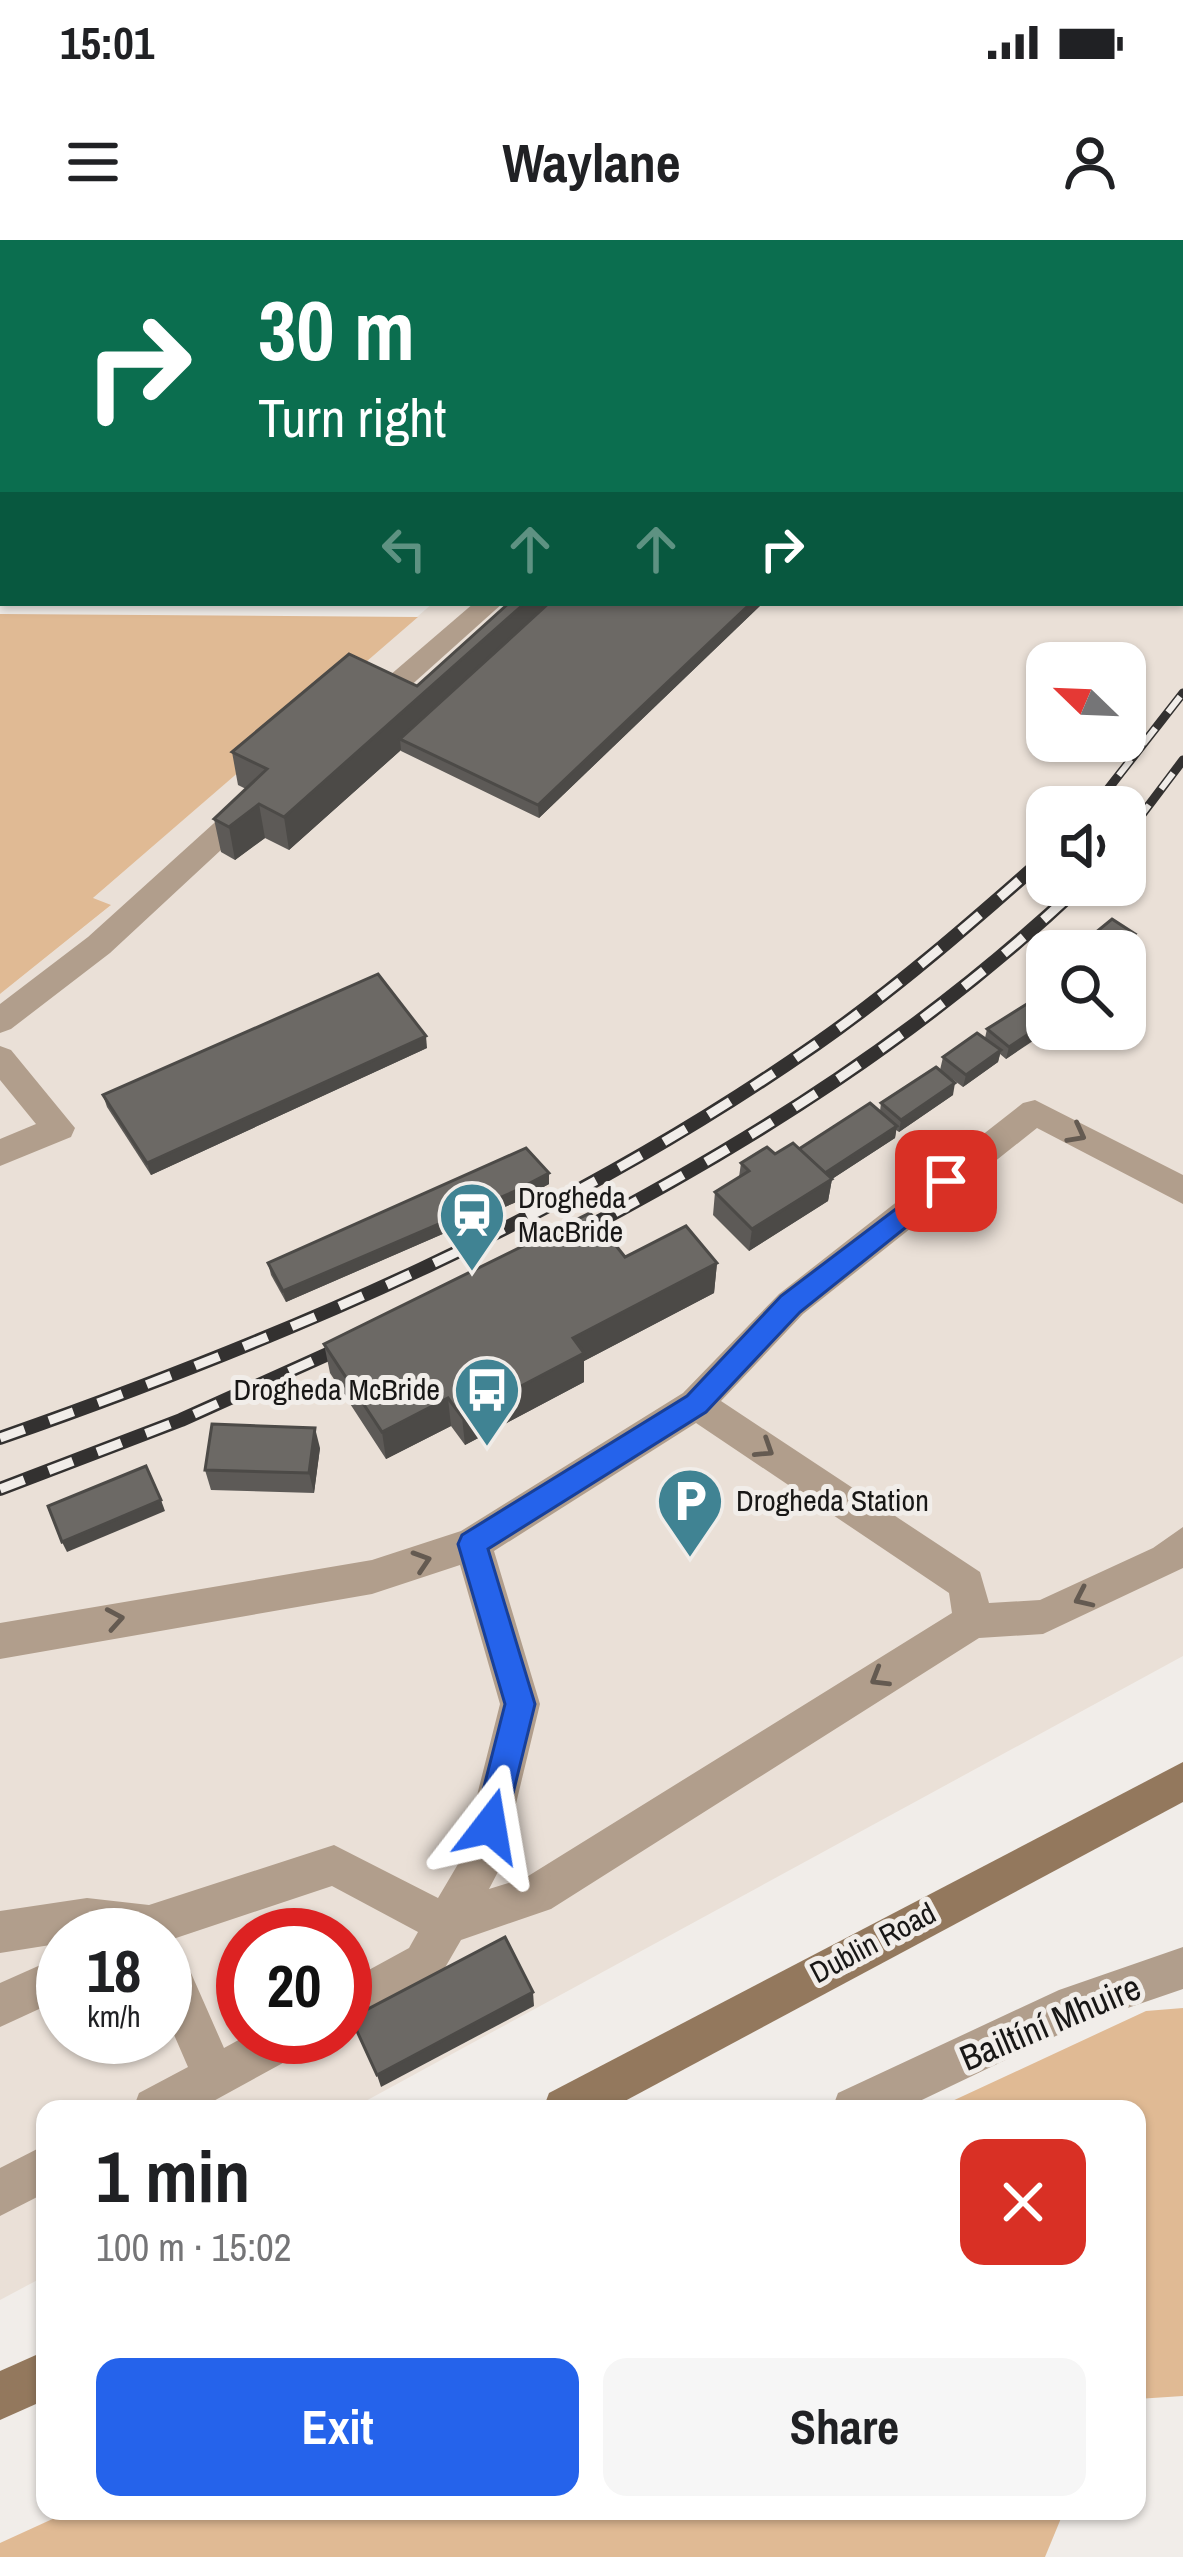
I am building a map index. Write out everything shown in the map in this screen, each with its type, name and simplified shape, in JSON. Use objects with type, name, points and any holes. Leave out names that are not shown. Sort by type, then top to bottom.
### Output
[{"type":"main road","name":"Dublin Road","points":[[582,2100],[1183,1781]]},
{"type":"main road","points":[[0,2396],[36,2379]]},
{"type":"street","points":[[378,700],[487,606]]},
{"type":"street","points":[[0,1021],[99,945],[261,797]]},
{"type":"street","points":[[0,1058],[59,1128],[0,1153]]},
{"type":"street","points":[[0,1641],[372,1577],[472,1544],[696,1404],[791,1304],[1035,1112],[1183,1191]]},
{"type":"street","points":[[696,1404],[967,1584],[974,1621]]},
{"type":"street","points":[[372,1991],[424,1963],[480,1866],[520,1704],[472,1544]]},
{"type":"street","points":[[192,1923],[334,1864],[446,1924],[536,1895],[974,1621],[1042,1617],[1166,1560],[1183,1544]]},
{"type":"street","points":[[0,1932],[36,1927]]},
{"type":"street","name":"Bailtíní Mhuire","points":[[873,2100],[1074,2005],[1183,1968]]},
{"type":"street","points":[[0,2005],[36,1988]]},
{"type":"street","points":[[192,2030],[214,2077]]},
{"type":"street","points":[[172,2100],[238,2064]]},
{"type":"street","points":[[0,2192],[36,2173]]},
{"type":"shaded area","points":[[430,606],[1183,606],[1183,1656],[368,2100],[36,2100],[36,2281],[0,2300],[0,994],[110,906],[92,899]]},
{"type":"shaded area","points":[[0,614],[418,617],[93,898],[111,905],[0,994]]},
{"type":"shaded area","points":[[1183,2008],[1183,2396],[1146,2398],[1146,2100],[954,2100],[1146,2011]]},
{"type":"shaded area","points":[[50,2520],[1060,2520],[1045,2557],[0,2557],[0,2543]]},
{"type":"building","points":[[506,606],[522,606],[284,817],[259,804],[229,827],[214,819],[267,769],[232,752],[349,654],[417,686]]},
{"type":"building","points":[[546,606],[748,606],[538,805],[400,739]]},
{"type":"building","points":[[1112,919],[1129,930],[1099,930]]},
{"type":"building","points":[[378,974],[426,1036],[147,1163],[103,1095]]},
{"type":"building","points":[[1026,1005],[1026,1036],[1009,1047],[987,1029]]},
{"type":"building","points":[[977,1033],[1001,1050],[966,1075],[943,1057]]},
{"type":"building","points":[[936,1067],[955,1083],[901,1120],[881,1103]]},
{"type":"building","points":[[870,1103],[897,1126],[825,1173],[799,1149]]},
{"type":"building","points":[[793,1143],[832,1179],[752,1229],[715,1192],[749,1171],[741,1163],[767,1147],[775,1154]]},
{"type":"building","points":[[526,1148],[549,1173],[513,1192],[283,1291],[268,1263]]},
{"type":"building","points":[[590,1213],[625,1257],[686,1226],[717,1263],[573,1338],[584,1353],[462,1417],[448,1398],[382,1432],[324,1344]]},
{"type":"building","points":[[212,1424],[315,1428],[309,1473],[205,1470]]},
{"type":"building","points":[[146,1466],[161,1500],[62,1542],[48,1506]]},
{"type":"building","points":[[505,1937],[533,1992],[377,2075],[372,2064],[372,2007]]},
{"type":"railway","points":[[1110,786],[1183,693]]},
{"type":"railway","points":[[1146,809],[1183,760]]},
{"type":"railway","points":[[0,1438],[318,1316],[523,1219],[622,1166],[815,1045],[934,954],[1026,874]]},
{"type":"railway","points":[[569,1237],[706,1161],[838,1079],[963,988],[1058,906]]},
{"type":"railway","points":[[0,1489],[181,1420],[359,1340]]},
{"type":"place","name":"Drogheda MacBride","points":[[472,1274]]},
{"type":"place","name":"Drogheda McBride","points":[[487,1449]]},
{"type":"place","name":"Drogheda Station","points":[[690,1560]]},
{"type":"route","points":[[490,1826],[520,1704],[472,1544],[696,1404],[791,1304],[946,1181]]}]
